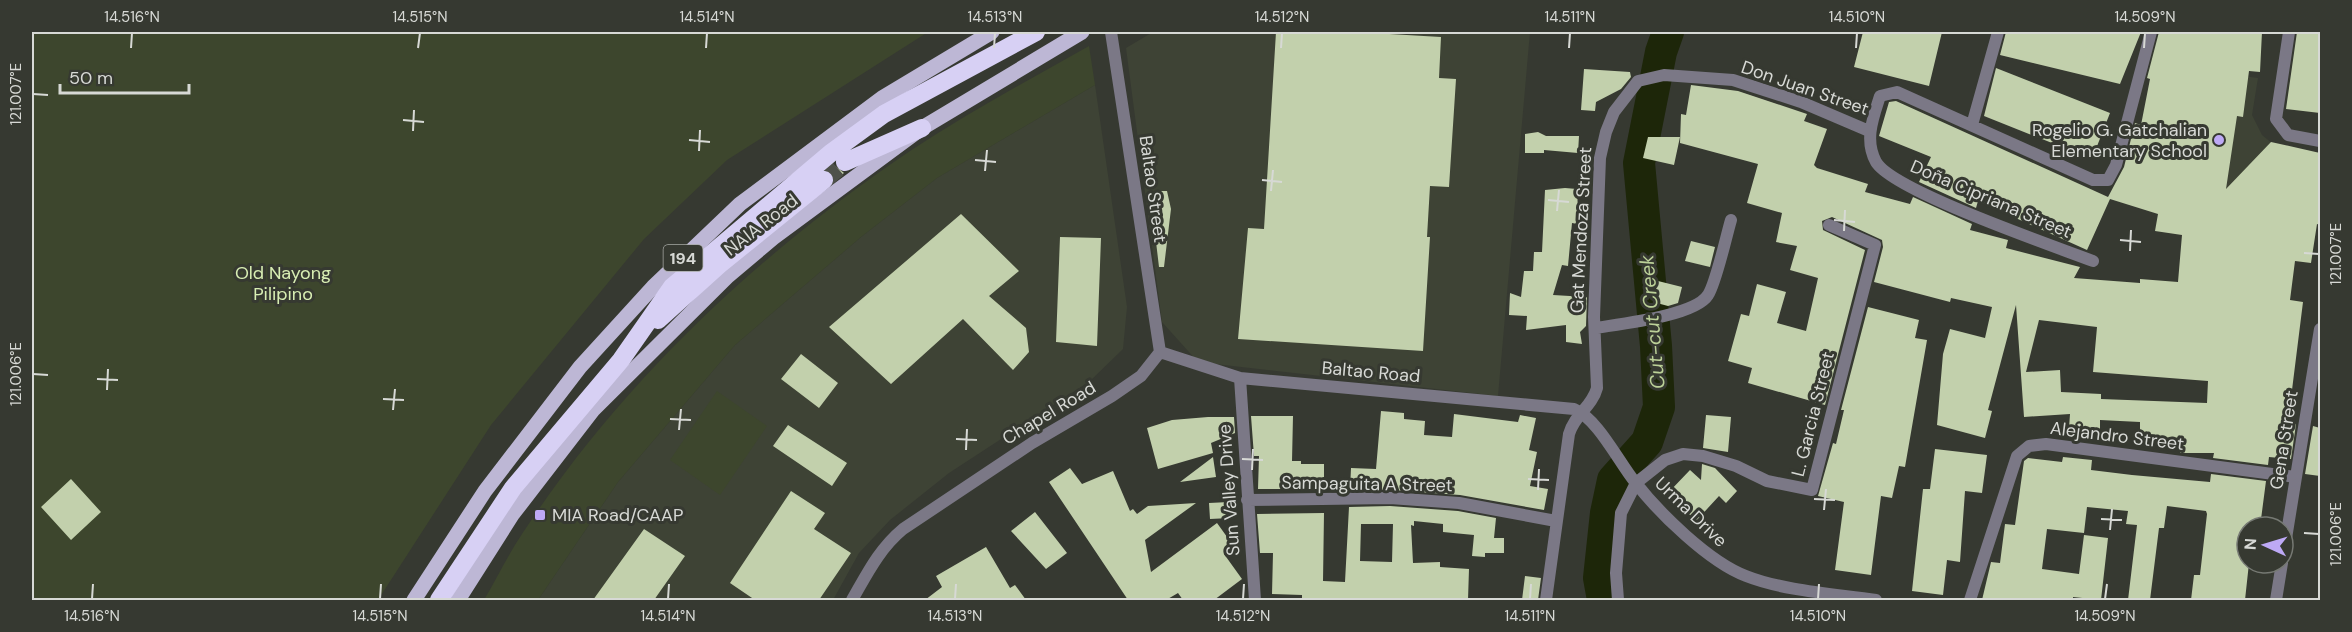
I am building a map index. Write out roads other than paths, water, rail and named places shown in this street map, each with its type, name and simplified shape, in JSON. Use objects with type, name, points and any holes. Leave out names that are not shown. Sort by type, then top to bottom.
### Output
[{"type":"highway","points":[[639,337],[672,286],[832,152],[884,114],[1036,32]]},
{"type":"highway","points":[[845,162],[922,128]]},
{"type":"highway","points":[[439,600],[513,488],[639,337],[719,265],[824,180]]},
{"type":"main road","name":"NAIA Road","points":[[414,600],[447,547],[507,462],[580,367],[652,287],[740,204],[882,98],[992,32]]},
{"type":"main road","name":"NAIA Road","points":[[459,600],[512,515],[593,410],[728,276],[773,238],[922,128],[1082,32]]},
{"type":"street","name":"Baltao Street","points":[[1112,32],[1161,352]]},
{"type":"street","points":[[1972,125],[1998,32]]},
{"type":"street","name":"Don Juan Street","points":[[1664,75],[1732,80],[1801,102],[1869,131],[1880,96],[1888,92],[1897,92],[2093,180],[2108,180],[2116,165],[2151,32]]},
{"type":"street","points":[[2289,32],[2276,119],[2288,135],[2320,141]]},
{"type":"street","name":"Gat Mendoza Street","points":[[1546,600],[1569,434],[1572,422],[1594,398],[1597,388],[1595,328],[1600,158],[1606,132],[1614,112],[1625,95],[1644,78],[1664,75]]},
{"type":"street","name":"Doña Cipriana Street","points":[[1869,131],[1871,151],[1885,174],[1955,208],[2093,261]]},
{"type":"street","points":[[1595,328],[1657,317],[1695,306],[1708,296],[1731,220]]},
{"type":"street","name":"L. Garcia Street","points":[[1636,483],[1665,460],[1683,454],[1703,456],[1767,481],[1812,490],[1875,245],[1829,225]]},
{"type":"street","name":"Gena Street","points":[[2290,515],[2320,329]]},
{"type":"street","name":"Baltao Road","points":[[1161,352],[1240,378],[1565,408],[1582,412]]},
{"type":"street","name":"Chapel Road","points":[[852,600],[876,557],[903,529],[1032,443],[1112,396],[1141,376],[1161,352]]},
{"type":"street","name":"Sun Valley Drive","points":[[1240,378],[1246,500],[1255,600]]},
{"type":"street","name":"Urma Drive","points":[[1582,412],[1636,483],[1712,559],[1728,568],[1767,582],[1876,600]]},
{"type":"street","name":"Alejandro Street","points":[[1970,600],[2017,456],[2029,446],[2046,444],[2296,477]]},
{"type":"street","points":[[1618,600],[1616,573],[1621,513],[1636,483]]},
{"type":"street","name":"Sampaguita A Street","points":[[1246,500],[1390,498],[1436,502],[1556,521]]},
{"type":"street","points":[[2276,600],[2280,575]]},
{"type":"waterway","name":"Cut-cut Creek","points":[[1603,600],[1599,578],[1606,513],[1613,480],[1647,442],[1659,407],[1656,346],[1639,163],[1661,52],[1668,32]]},
{"type":"tunnel","points":[[824,180],[845,162]]},
{"type":"place","name":"Rogelio G. Gatchalian Elementary School","points":[[2219,140]]},
{"type":"place","name":"MIA Road/CAAP","points":[[540,515]]},
{"type":"park label","name":"Old Nayong Pilipino","points":[[283,283]]}]
